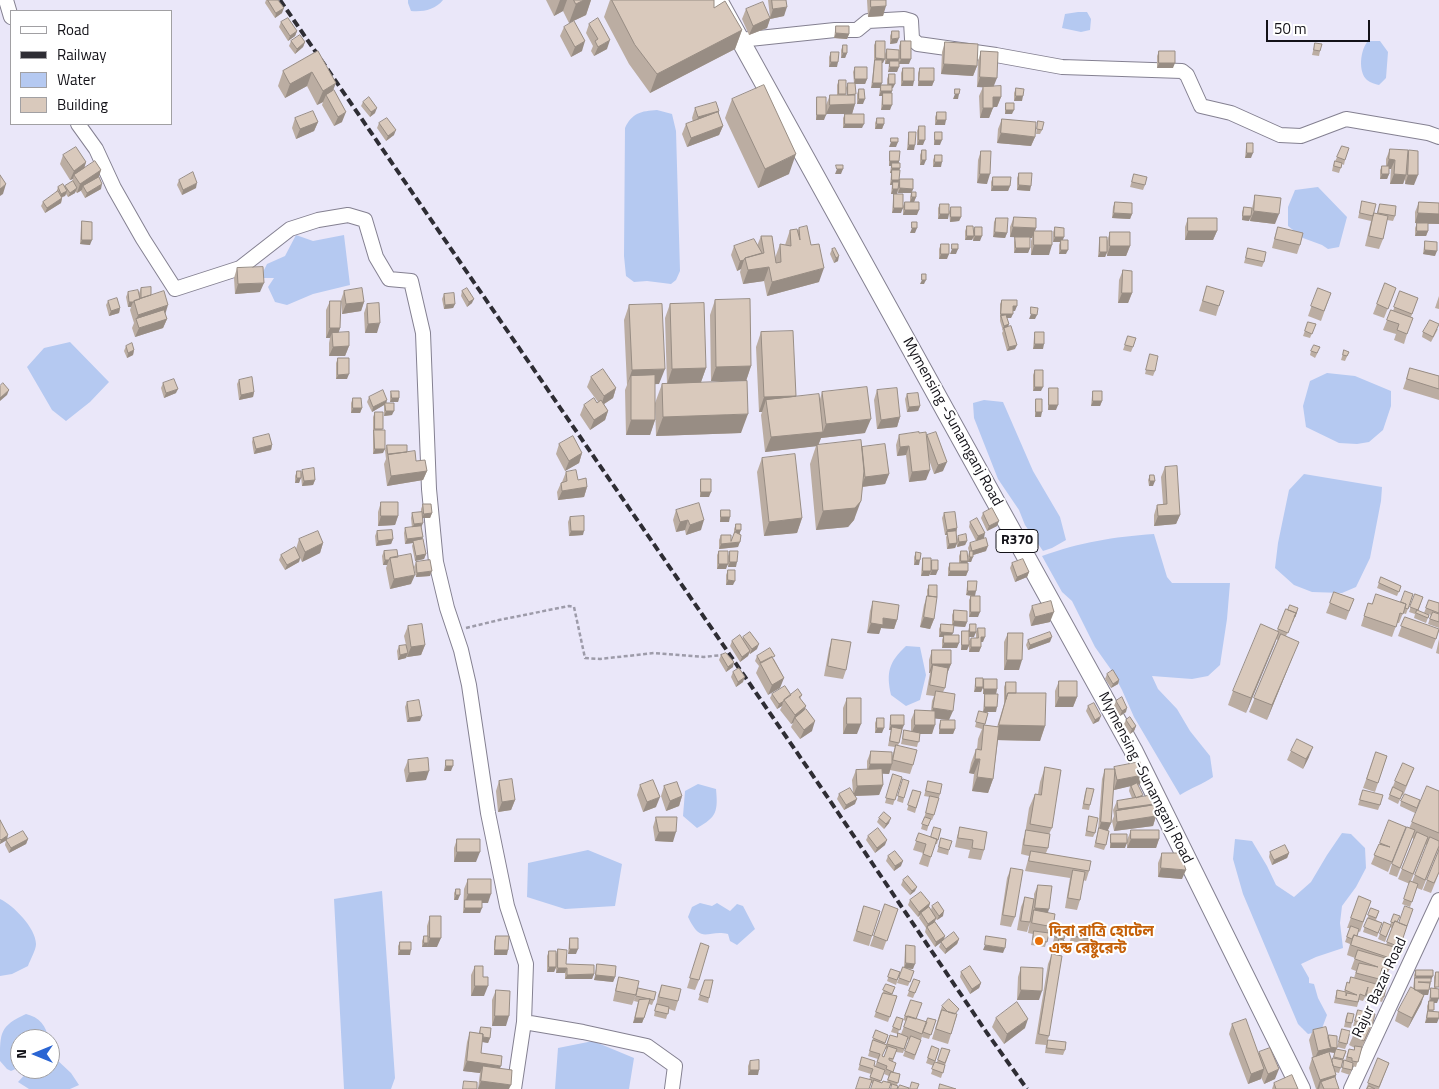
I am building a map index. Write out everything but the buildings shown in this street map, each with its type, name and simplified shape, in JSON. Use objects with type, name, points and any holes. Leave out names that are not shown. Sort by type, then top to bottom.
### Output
[{"type":"main road","name":"Mymensing -Sunamganj Road","points":[[718,0],[1133,750],[1302,1089]]},
{"type":"street","points":[[6,0],[10,14]]},
{"type":"street","points":[[740,40],[834,30],[857,30],[868,21],[904,19],[911,21],[912,39],[918,44],[1062,67],[1182,70],[1187,75],[1201,106],[1231,113],[1280,135],[1301,136],[1346,119],[1428,133],[1439,137]]},
{"type":"street","points":[[79,125],[96,149],[114,188],[143,239],[175,288],[240,268],[290,229],[318,220],[348,215],[365,220],[376,257],[389,278],[412,281],[423,333],[429,489],[436,562],[440,584],[462,650],[488,813],[507,906],[526,964],[524,1022],[514,1089]]},
{"type":"street","name":"Rajur Bazar Road","points":[[1351,1089],[1439,901]]},
{"type":"street","points":[[524,1022],[647,1046],[675,1066],[672,1089]]},
{"type":"path","points":[[455,631],[569,606],[574,607],[583,654],[588,659],[654,653],[704,657],[726,656]]},
{"type":"water","points":[[408,0],[443,0],[433,8],[424,11],[411,11]]},
{"type":"water","points":[[1087,12],[1091,19],[1090,30],[1081,32],[1062,28],[1065,14]]},
{"type":"water","points":[[1368,41],[1380,41],[1388,52],[1386,78],[1379,85],[1367,80],[1362,72],[1362,55]]},
{"type":"water","points":[[657,110],[672,114],[676,131],[680,271],[676,280],[671,284],[647,281],[634,282],[626,276],[624,256],[625,128],[634,116],[646,111]]},
{"type":"water","points":[[1318,187],[1347,217],[1339,247],[1328,249],[1303,238],[1288,226],[1288,207],[1295,190]]},
{"type":"water","points":[[296,235],[313,241],[344,235],[350,285],[313,294],[287,305],[275,302],[268,287],[274,278],[260,278],[267,264],[285,256]]},
{"type":"water","points":[[70,342],[109,382],[90,402],[66,421],[52,410],[27,367],[44,348]]},
{"type":"water","points":[[1327,373],[1355,376],[1391,391],[1391,406],[1383,430],[1369,442],[1357,444],[1339,443],[1306,427],[1303,406],[1310,381]]},
{"type":"water","points":[[984,400],[1003,402],[1033,471],[1060,517],[1066,540],[1052,548],[1043,551],[998,479],[974,418],[973,403]]},
{"type":"water","points":[[1304,474],[1382,487],[1370,558],[1356,587],[1342,593],[1312,592],[1294,585],[1275,568],[1289,490]]},
{"type":"water","points":[[1154,534],[1167,577],[1172,583],[1230,583],[1220,665],[1208,676],[1192,679],[1152,676],[1158,689],[1177,709],[1190,731],[1210,756],[1213,777],[1180,795],[1134,717],[1112,671],[1095,647],[1072,601],[1062,592],[1042,556],[1097,541]]},
{"type":"water","points":[[906,646],[920,647],[926,675],[920,700],[906,706],[891,695],[889,674],[892,662]]},
{"type":"water","points":[[698,784],[716,789],[717,803],[712,817],[697,828],[683,816],[685,791]]},
{"type":"water","points":[[1342,833],[1351,834],[1365,848],[1366,868],[1356,887],[1342,906],[1340,923],[1343,948],[1301,964],[1309,978],[1309,983],[1314,984],[1318,998],[1327,1015],[1321,1031],[1308,1034],[1298,1024],[1243,894],[1233,859],[1235,839],[1252,841],[1276,885],[1294,897],[1311,882]]},
{"type":"water","points":[[588,850],[622,864],[615,906],[565,909],[527,897],[528,863]]},
{"type":"water","points":[[382,891],[395,1078],[391,1089],[344,1089],[334,899]]},
{"type":"water","points":[[0,899],[11,906],[28,924],[36,944],[28,966],[12,974],[0,976]]},
{"type":"water","points":[[700,903],[712,906],[717,903],[730,911],[737,904],[743,906],[755,929],[737,945],[730,941],[728,934],[701,934],[688,917],[692,907]]},
{"type":"water","points":[[26,1014],[35,1017],[45,1029],[10,1029],[10,1070],[0,1061],[0,1043],[6,1026]]},
{"type":"water","points":[[593,1041],[634,1058],[629,1089],[555,1089],[558,1048]]},
{"type":"water","points":[[60,1063],[71,1073],[79,1085],[70,1089],[29,1089],[18,1082],[21,1079],[60,1079]]},
{"type":"railway","points":[[280,0],[1027,1089]]},
{"type":"place","name":"দিবা রাত্রি হোটেল এন্ড রেষ্টুরেন্ট","points":[[1039,941]]}]
